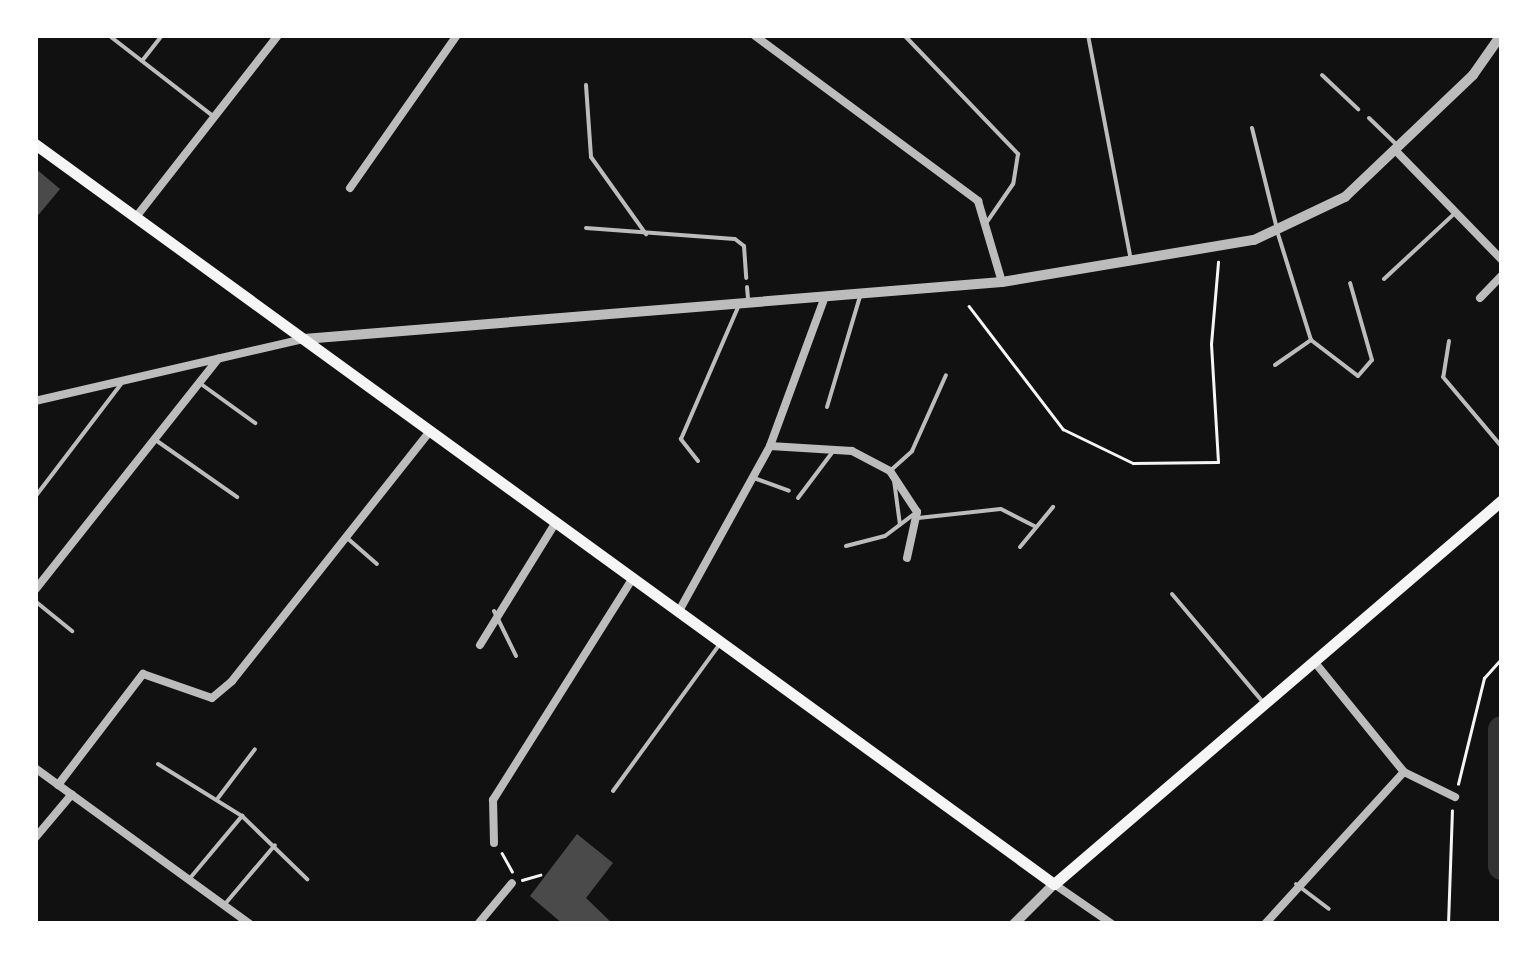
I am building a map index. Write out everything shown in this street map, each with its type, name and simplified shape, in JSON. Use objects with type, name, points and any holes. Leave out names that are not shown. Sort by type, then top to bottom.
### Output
[{"type":"main road","points":[[35,144],[1054,884],[1317,665],[1502,500]]},
{"type":"street","points":[[136,217],[278,35]]},
{"type":"street","points":[[350,188],[457,35]]},
{"type":"street","points":[[754,35],[978,202],[988,222],[1002,282]]},
{"type":"street","points":[[35,401],[304,339],[1002,282],[1278,233],[1345,196],[1398,149],[1501,41]]},
{"type":"street","points":[[1398,149],[1502,260]]},
{"type":"street","points":[[1480,298],[1502,275]]},
{"type":"street","points":[[679,612],[770,446],[824,299]]},
{"type":"street","points":[[35,590],[218,359]]},
{"type":"street","points":[[58,785],[143,674],[212,698],[430,431]]},
{"type":"street","points":[[770,446],[835,449],[893,474],[918,515],[907,558]]},
{"type":"street","points":[[480,645],[494,610],[556,522]]},
{"type":"street","points":[[494,843],[493,800],[633,578]]},
{"type":"street","points":[[1317,665],[1404,772],[1455,796]]},
{"type":"street","points":[[35,768],[191,877],[250,924]]},
{"type":"street","points":[[1265,924],[1296,884],[1404,772]]},
{"type":"street","points":[[35,838],[72,794]]},
{"type":"street","points":[[478,924],[512,883]]},
{"type":"street","points":[[1014,924],[1054,884],[1112,924]]},
{"type":"lane","points":[[142,61],[162,35]]},
{"type":"lane","points":[[904,35],[1018,154],[1014,184],[988,222]]},
{"type":"lane","points":[[1088,35],[1131,261]]},
{"type":"lane","points":[[112,37],[214,118]]},
{"type":"lane","points":[[1322,75],[1358,108]]},
{"type":"lane","points":[[586,85],[591,158],[646,234]]},
{"type":"lane","points":[[1369,118],[1398,149]]},
{"type":"lane","points":[[1252,128],[1278,233],[1311,340],[1348,376],[1368,369],[1350,283]]},
{"type":"lane","points":[[1384,279],[1456,212]]},
{"type":"lane","points":[[586,228],[735,238],[744,246],[746,278]]},
{"type":"lane","points":[[698,461],[681,439],[743,305],[747,287]]},
{"type":"lane","points":[[827,407],[860,296]]},
{"type":"lane","points":[[1275,365],[1311,340]]},
{"type":"lane","points":[[1449,341],[1443,377],[1502,448]]},
{"type":"lane","points":[[900,525],[893,474],[912,451],[946,376]]},
{"type":"lane","points":[[35,497],[124,381]]},
{"type":"lane","points":[[197,382],[255,423]]},
{"type":"lane","points":[[153,438],[237,496]]},
{"type":"lane","points":[[798,498],[835,449]]},
{"type":"lane","points":[[754,478],[788,491]]},
{"type":"lane","points":[[1020,547],[1053,507]]},
{"type":"lane","points":[[846,546],[918,515],[1001,509],[1036,527]]},
{"type":"lane","points":[[346,537],[378,564]]},
{"type":"lane","points":[[1172,594],[1267,707]]},
{"type":"lane","points":[[35,601],[72,630]]},
{"type":"lane","points":[[494,610],[516,656]]},
{"type":"lane","points":[[613,791],[721,642]]},
{"type":"lane","points":[[218,798],[256,749]]},
{"type":"lane","points":[[158,764],[242,816],[307,878]]},
{"type":"lane","points":[[191,877],[242,816]]},
{"type":"lane","points":[[224,904],[275,844]]},
{"type":"lane","points":[[1296,884],[1329,910]]},
{"type":"path","points":[[969,306],[1063,428],[1133,463],[1218,462],[1211,344],[1220,246]]},
{"type":"path","points":[[494,843],[512,866],[512,883],[540,876]]},
{"type":"building","points":[[35,168],[60,189],[35,219]]},
{"type":"building","points":[[577,834],[613,863],[586,898],[613,924],[563,924],[530,896]]},
{"type":"waterway","points":[[1502,730],[1502,866]]}]
